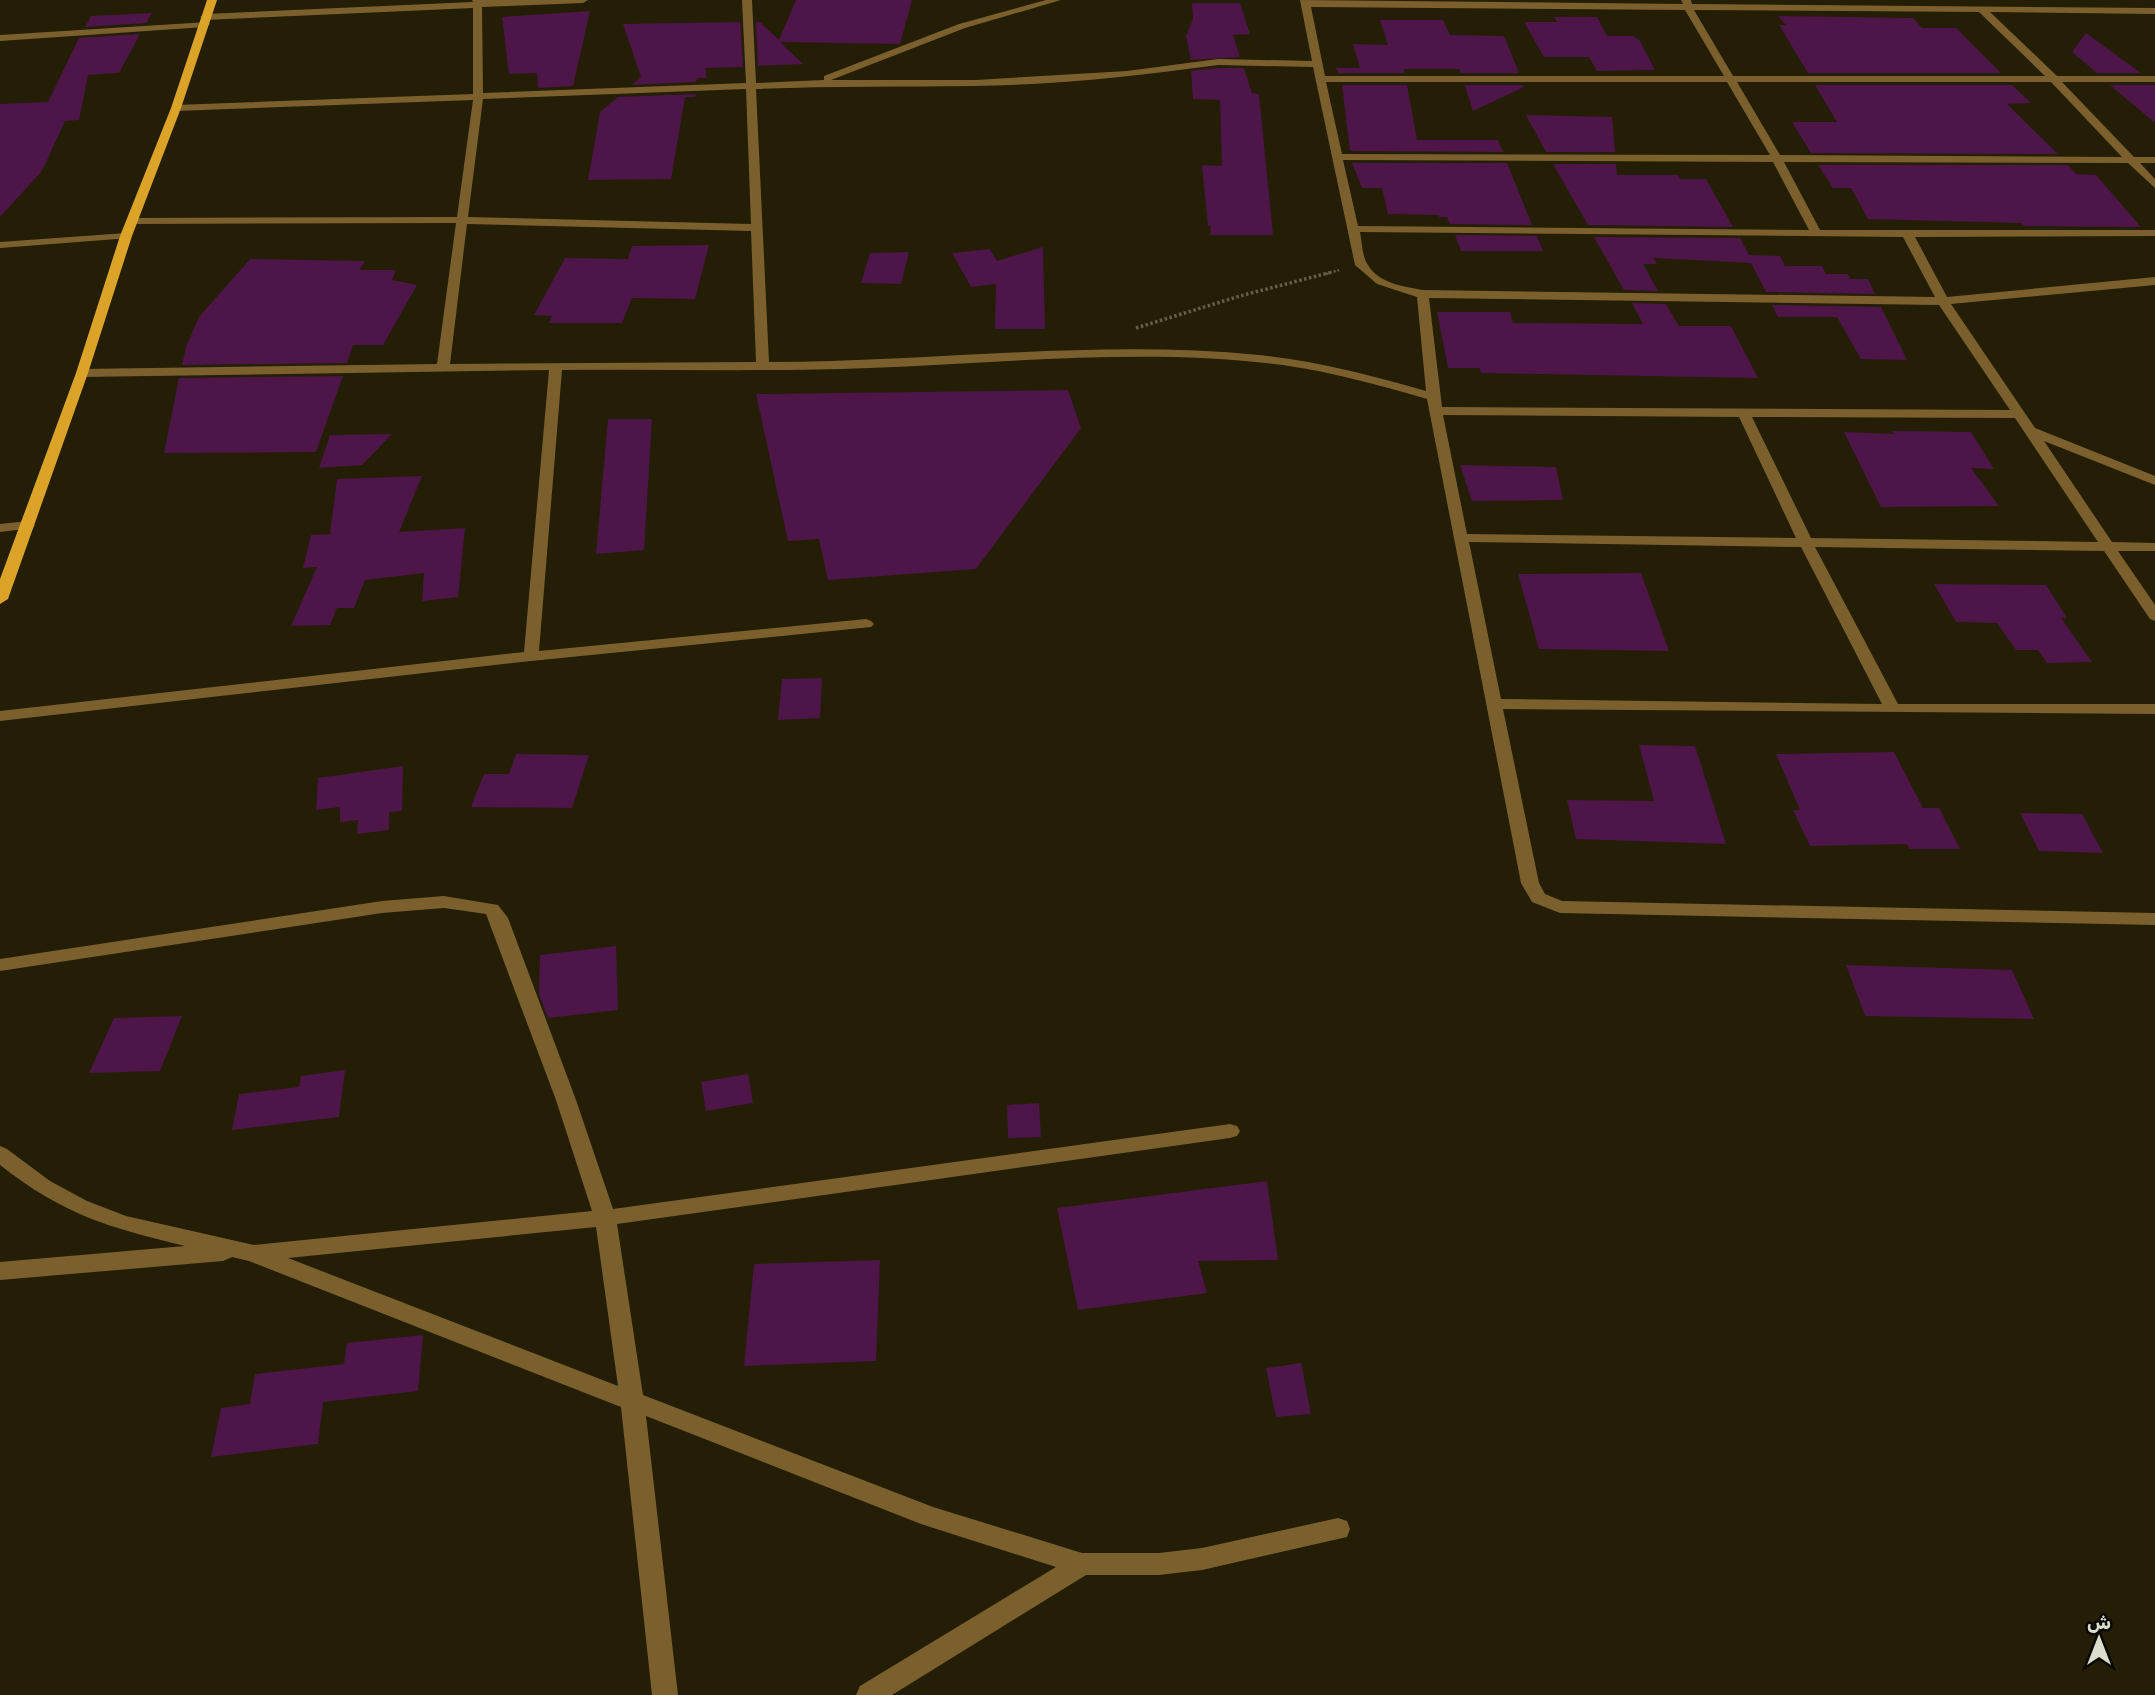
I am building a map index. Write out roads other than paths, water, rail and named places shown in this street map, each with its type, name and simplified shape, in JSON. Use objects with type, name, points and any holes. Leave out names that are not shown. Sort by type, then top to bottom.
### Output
[{"type":"main road","points":[[0,599],[82,373],[126,236],[176,108],[212,0]]},
{"type":"street","points":[[0,38],[477,2],[583,0]]},
{"type":"street","points":[[747,0],[763,367]]},
{"type":"street","points":[[803,85],[962,26],[1056,0]]},
{"type":"street","points":[[1973,0],[2054,79],[2155,186]]},
{"type":"street","points":[[443,368],[478,97],[477,2]]},
{"type":"street","points":[[2155,11],[1306,2],[1361,265],[1376,280],[1423,294],[1943,302],[2155,281]]},
{"type":"street","points":[[1687,4],[1817,234]]},
{"type":"street","points":[[176,108],[855,82],[976,83],[1127,74],[1218,62],[1317,64]]},
{"type":"street","points":[[1322,79],[2155,79]]},
{"type":"street","points":[[1337,157],[2155,160]]},
{"type":"street","points":[[132,221],[462,220],[757,228]]},
{"type":"street","points":[[1355,229],[1817,234],[2155,233]]},
{"type":"street","points":[[1907,234],[1943,302],[2155,616]]},
{"type":"street","points":[[0,245],[126,236]]},
{"type":"street","points":[[1423,294],[1435,404],[1531,883],[1538,898],[1549,904],[1574,908],[2155,919]]},
{"type":"street","points":[[82,373],[556,366],[763,367],[905,363],[1061,354],[1187,354],[1260,359],[1309,366],[1377,381],[1435,404],[1744,413],[2017,414]]},
{"type":"street","points":[[531,656],[556,366]]},
{"type":"street","points":[[1744,413],[1806,543],[1894,709]]},
{"type":"street","points":[[2030,431],[2155,481]]},
{"type":"street","points":[[0,528],[28,525]]},
{"type":"street","points":[[1461,538],[2155,547]]},
{"type":"street","points":[[0,716],[531,656],[866,624]]},
{"type":"street","points":[[1496,704],[2155,709]]},
{"type":"street","points":[[0,965],[394,905],[444,902],[492,909],[499,918],[566,1100],[605,1218],[639,1455],[665,1695]]},
{"type":"street","points":[[0,1271],[186,1254],[252,1253],[605,1218],[1230,1131]]},
{"type":"street","points":[[0,1154],[43,1187],[79,1207],[123,1223],[252,1253],[930,1517],[1082,1564],[1159,1564],[1202,1559],[1338,1530]]},
{"type":"street","points":[[869,1695],[1082,1564]]}]
